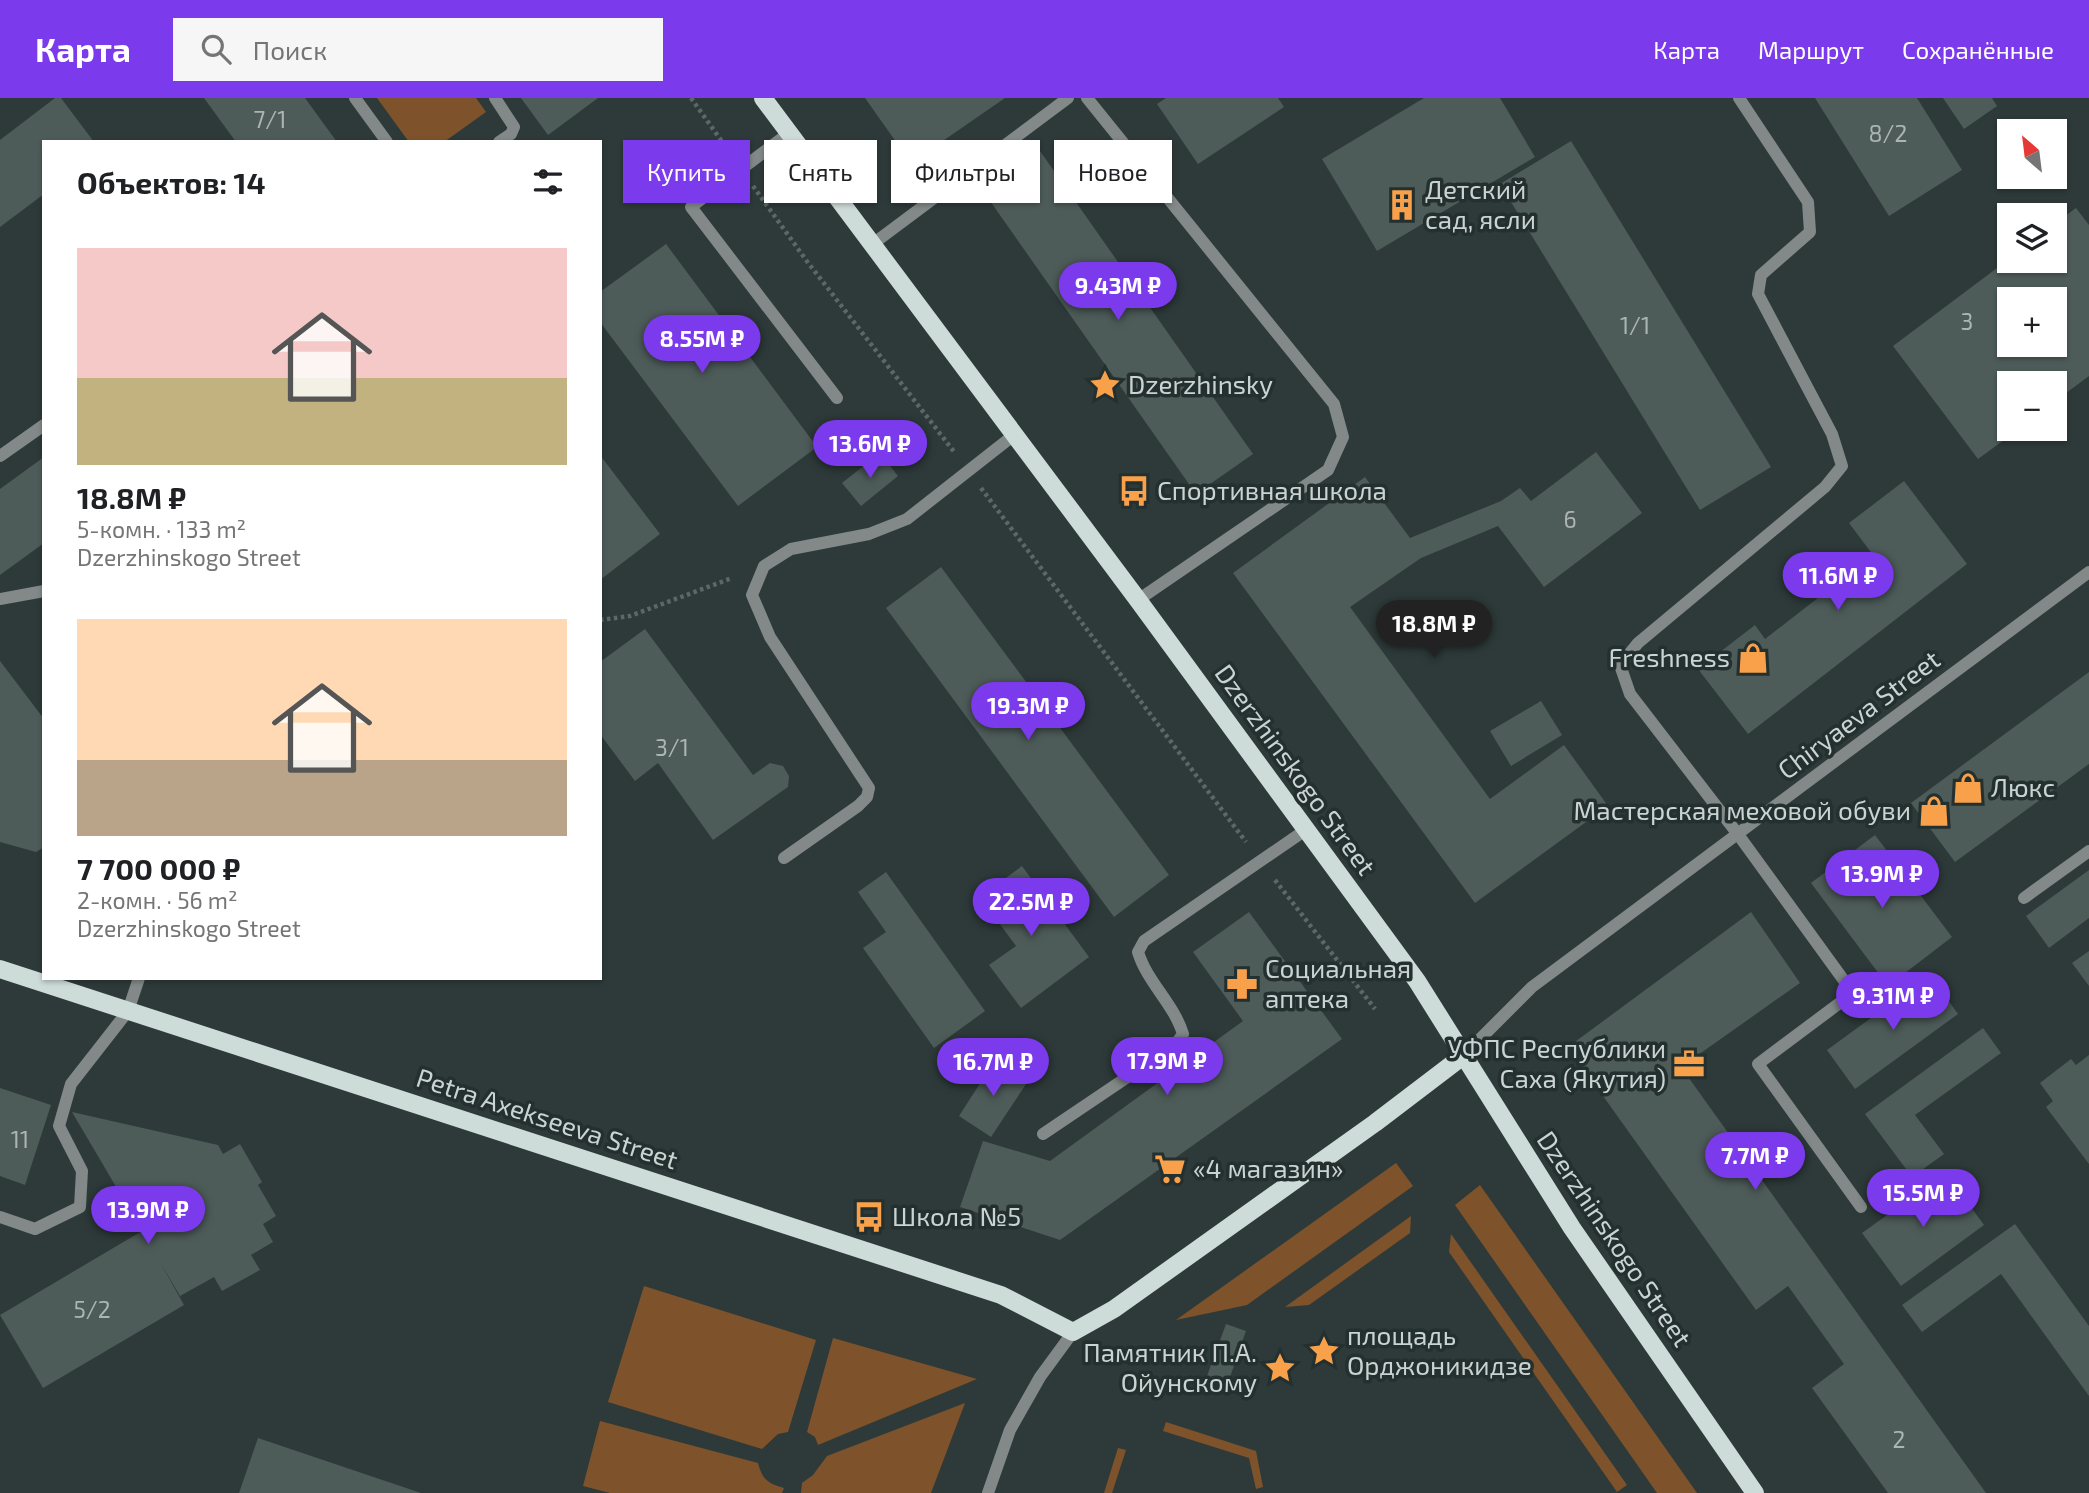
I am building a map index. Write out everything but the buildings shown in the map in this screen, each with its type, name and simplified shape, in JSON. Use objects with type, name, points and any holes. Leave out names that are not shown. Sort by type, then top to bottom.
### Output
[{"type":"main road","name":"Dzerzhinskogo Street","points":[[763,98],[874,243],[1307,829],[1416,981],[1572,1228],[1755,1493]]},
{"type":"main road","name":"Petra Axekseeva Street","points":[[0,969],[1002,1295],[1073,1332]]},
{"type":"main road","points":[[1073,1332],[1114,1308],[1375,1123],[1463,1056]]},
{"type":"street","points":[[355,98],[386,140]]},
{"type":"street","points":[[495,98],[514,127],[511,134],[502,140]]},
{"type":"street","points":[[874,243],[1068,98]]},
{"type":"street","points":[[1087,98],[1334,404],[1343,437],[1328,470],[1138,600]]},
{"type":"street","points":[[1739,98],[1808,202],[1810,232],[1761,275],[1758,294],[1832,434],[1842,466],[1825,487],[1638,643],[1620,665],[1630,694],[1737,833],[1853,993],[1758,1064],[1861,1207]]},
{"type":"street","points":[[750,162],[789,133]]},
{"type":"street","points":[[696,203],[691,207],[837,398]]},
{"type":"street","points":[[0,456],[42,426]]},
{"type":"street","points":[[784,858],[858,806],[867,797],[869,788],[770,637],[752,595],[764,566],[791,549],[869,534],[906,519],[1014,435]]},
{"type":"street","name":"Chiryaeva Street","points":[[1463,1056],[1532,988],[2089,572]]},
{"type":"street","points":[[0,599],[42,591]]},
{"type":"street","points":[[1043,1134],[1175,1045],[1183,1034],[1179,1021],[1142,965],[1138,952],[1144,941],[1307,829]]},
{"type":"street","points":[[2024,898],[2089,851]]},
{"type":"street","points":[[0,1217],[35,1229],[80,1207],[82,1171],[59,1126],[71,1084],[128,1011],[138,980]]},
{"type":"street","points":[[988,1493],[1010,1430],[1040,1377],[1073,1332]]},
{"type":"path","points":[[691,98],[721,140]]},
{"type":"path","points":[[750,182],[806,260],[1375,1009]]},
{"type":"path","points":[[602,620],[630,616],[764,566]]},
{"type":"shaded area","points":[[377,98],[476,98],[486,112],[447,140],[408,140]]},
{"type":"shaded area","points":[[1396,1163],[1413,1186],[1247,1305],[1176,1320]]},
{"type":"shaded area","points":[[1480,1185],[1697,1493],[1657,1493],[1455,1205]]},
{"type":"shaded area","points":[[1411,1216],[1410,1233],[1309,1305],[1285,1307]]},
{"type":"shaded area","points":[[1451,1234],[1627,1485],[1617,1492],[1449,1252]]},
{"type":"shaded area","points":[[644,1286],[816,1340],[788,1432],[778,1434],[762,1449],[608,1402]]},
{"type":"shaded area","points":[[833,1338],[977,1379],[818,1445],[815,1437],[807,1432]]},
{"type":"shaded area","points":[[965,1403],[931,1493],[801,1493],[802,1483],[813,1475],[827,1456]]},
{"type":"shaded area","points":[[600,1421],[758,1463],[766,1480],[784,1488],[782,1493],[610,1493],[583,1486]]},
{"type":"shaded area","points":[[1166,1422],[1256,1451],[1263,1487],[1256,1489],[1249,1458],[1163,1431]]},
{"type":"shaded area","points":[[1118,1448],[1126,1450],[1112,1493],[1104,1493]]},
{"type":"place","name":"Детский сад, ясли","points":[[1402,205]]},
{"type":"place","name":"Dzerzhinsky","points":[[1105,385]]},
{"type":"place","name":"Спортивная школа","points":[[1134,491]]},
{"type":"place","name":"Freshness","points":[[1753,658]]},
{"type":"place","name":"Люкс","points":[[1968,788]]},
{"type":"place","name":"Мастерская меховой обуви","points":[[1934,811]]},
{"type":"place","name":"Социальная аптека","points":[[1242,984]]},
{"type":"place","name":"УФПС Республики Саха (Якутия)","points":[[1689,1064]]},
{"type":"place","name":"«4 магазин»","points":[[1170,1169]]},
{"type":"place","name":"Школа №5","points":[[869,1217]]},
{"type":"place","name":"площадь Орджоникидзе","points":[[1324,1351]]},
{"type":"place","name":"Памятник П.А. Ойунскому","points":[[1280,1368]]}]
